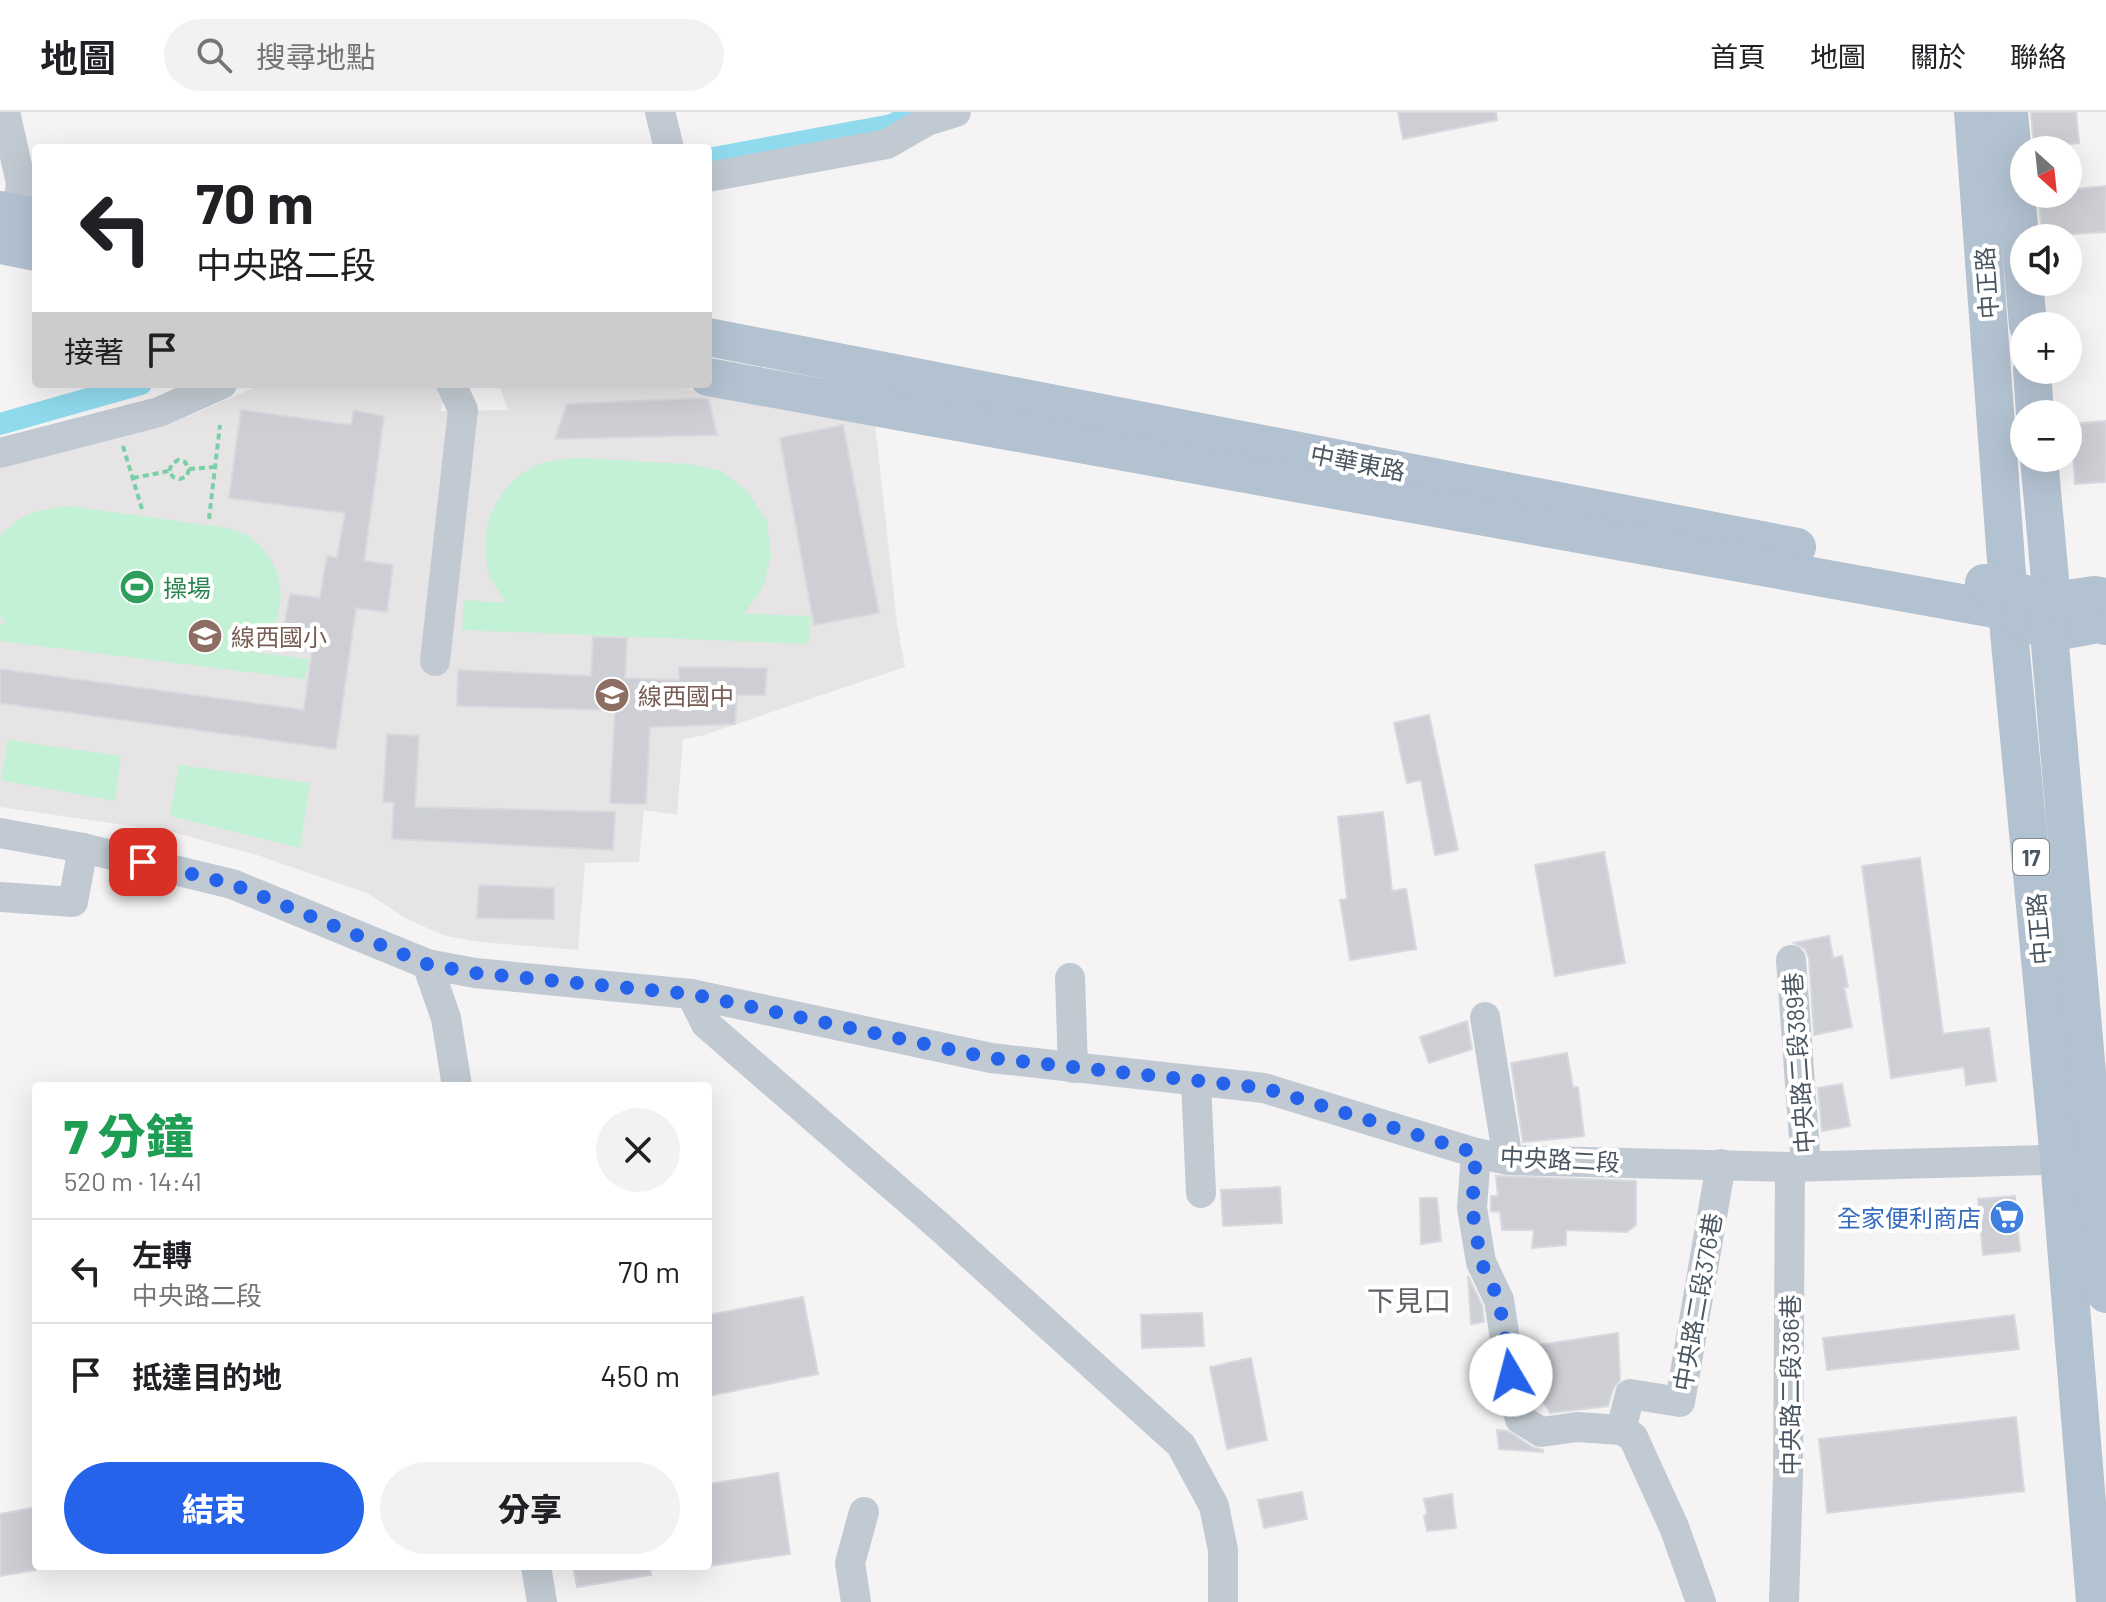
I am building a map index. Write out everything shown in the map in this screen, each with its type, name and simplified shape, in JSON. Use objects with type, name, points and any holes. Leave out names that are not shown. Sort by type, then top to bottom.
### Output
[{"type":"main road","name":"中正路","points":[[1973,112],[2008,600],[2106,1294]]},
{"type":"main road","name":"中正路","points":[[2009,112],[2027,312]]},
{"type":"main road","points":[[13,221],[32,247]]},
{"type":"main road","name":"中華東路","points":[[712,338],[2008,600]]},
{"type":"main road","name":"中華東路","points":[[712,378],[2008,600]]},
{"type":"main road","name":"中正路","points":[[2040,472],[2086,1159],[2095,1602]]},
{"type":"main road","points":[[2050,617],[2092,571],[2106,573]]},
{"type":"main road","points":[[2050,617],[2094,595],[2106,597]]},
{"type":"main road","points":[[2008,600],[2050,617],[2106,653]]},
{"type":"main road","points":[[2050,617],[2106,626]]},
{"type":"street","points":[[5,112],[21,183],[13,221]]},
{"type":"street","points":[[660,112],[668,144]]},
{"type":"street","points":[[712,176],[887,144],[927,121],[956,112]]},
{"type":"street","points":[[0,453],[159,412],[213,388]]},
{"type":"street","points":[[435,661],[463,410],[453,388]]},
{"type":"street","name":"中央路二段","points":[[0,833],[83,848],[232,884],[427,964],[475,973],[691,994],[991,1058],[1264,1088],[1508,1160],[1798,1166],[2086,1159]]},
{"type":"street","points":[[0,897],[73,902],[83,848]]},
{"type":"street","name":"中央路二段389巷","points":[[1791,960],[1798,1166]]},
{"type":"street","points":[[427,964],[446,1018],[456,1082]]},
{"type":"street","points":[[1070,978],[1073,1068]]},
{"type":"street","points":[[691,994],[706,1024],[940,1227],[1181,1445],[1214,1506],[1223,1550],[1223,1602]]},
{"type":"street","points":[[1485,1017],[1508,1160]]},
{"type":"street","points":[[1196,1082],[1201,1193]]},
{"type":"street","points":[[1476,1153],[1472,1208],[1481,1262],[1499,1300],[1520,1419],[1541,1432],[1577,1427],[1621,1430],[1633,1437],[1674,1527],[1701,1602]]},
{"type":"street","name":"中央路二段376巷","points":[[1621,1430],[1630,1394],[1680,1402],[1721,1164]]},
{"type":"street","name":"中央路二段386巷","points":[[1784,1602],[1798,1166]]},
{"type":"street","points":[[856,1602],[850,1563],[864,1512]]},
{"type":"street","points":[[537,1570],[542,1602]]},
{"type":"path","points":[[209,519],[220,425]]},
{"type":"path","points":[[120,433],[142,509]]},
{"type":"path","points":[[178,460],[185,462],[189,469],[187,476],[180,479],[173,477],[169,471],[178,460]]},
{"type":"path","points":[[189,469],[215,467]]},
{"type":"path","points":[[133,478],[169,471]]},
{"type":"shaded area","points":[[254,388],[446,388],[441,411],[508,410],[500,388],[685,388],[875,425],[897,624],[905,667],[701,736],[683,739],[677,815],[644,810],[639,862],[585,863],[578,950],[446,936],[409,920],[367,893],[257,855],[172,832],[0,807],[0,466],[179,420]]},
{"type":"green space","points":[[577,458],[689,464],[721,471],[747,491],[767,521],[771,556],[763,587],[744,614],[811,616],[808,644],[462,630],[464,600],[506,603],[489,574],[486,554],[489,522],[502,494],[512,482],[540,464]]},
{"type":"green space","points":[[69,506],[227,528],[250,537],[268,556],[280,591],[278,616],[273,628],[252,652],[309,659],[305,679],[0,641],[0,624],[5,623],[0,615],[0,536],[16,522],[32,514]]},
{"type":"green space","points":[[8,740],[121,756],[115,801],[1,780]]},
{"type":"green space","points":[[179,765],[310,783],[300,848],[170,816]]},
{"type":"building","points":[[1398,112],[1496,112],[1497,120],[1403,139]]},
{"type":"building","points":[[2031,112],[2076,112],[2078,136],[2033,136]]},
{"type":"building","points":[[2106,186],[2106,232],[2082,234],[2082,224],[2041,224],[2039,208],[2082,208],[2082,189]]},
{"type":"building","points":[[709,400],[717,435],[555,439],[567,404]]},
{"type":"building","points":[[241,410],[351,425],[354,411],[384,416],[364,561],[393,565],[387,612],[356,608],[336,749],[0,703],[0,669],[304,710],[312,651],[280,647],[290,594],[320,598],[327,556],[337,558],[345,513],[229,498]]},
{"type":"building","points":[[2106,421],[2106,482],[2075,484],[2074,472],[2082,472],[2082,423]]},
{"type":"building","points":[[843,425],[879,613],[814,625],[780,438]]},
{"type":"building","points":[[593,637],[627,638],[625,678],[679,680],[679,667],[767,668],[765,695],[737,695],[735,724],[650,727],[646,804],[610,803],[615,710],[457,706],[458,670],[591,676]]},
{"type":"building","points":[[1429,715],[1458,850],[1435,855],[1421,780],[1407,783],[1394,723]]},
{"type":"building","points":[[387,734],[419,736],[415,807],[615,812],[613,850],[392,839],[394,802],[383,802]]},
{"type":"building","points":[[1383,812],[1392,891],[1406,889],[1416,949],[1350,960],[1340,900],[1347,899],[1338,817]]},
{"type":"building","points":[[1604,852],[1625,963],[1555,976],[1535,865]]},
{"type":"building","points":[[1920,858],[1943,1034],[1989,1028],[1996,1081],[1966,1085],[1964,1067],[1891,1078],[1862,866]]},
{"type":"building","points":[[479,885],[554,888],[554,919],[477,918]]},
{"type":"building","points":[[1829,936],[1833,958],[1842,956],[1852,1027],[1814,1035],[1809,958],[1805,949],[1794,943]]},
{"type":"building","points":[[1467,1021],[1472,1049],[1429,1063],[1420,1037]]},
{"type":"building","points":[[1567,1053],[1573,1087],[1578,1087],[1584,1136],[1523,1142],[1511,1063]]},
{"type":"building","points":[[1842,1084],[1850,1126],[1822,1131],[1818,1088]]},
{"type":"building","points":[[1496,1176],[1636,1181],[1636,1225],[1627,1232],[1566,1230],[1566,1245],[1532,1248],[1534,1230],[1502,1230],[1500,1212],[1491,1211],[1491,1196],[1498,1196]]},
{"type":"building","points":[[1280,1187],[1282,1223],[1223,1226],[1221,1190]]},
{"type":"building","points":[[2015,1196],[2020,1251],[1983,1255],[1978,1199]]},
{"type":"building","points":[[1420,1198],[1437,1198],[1441,1241],[1421,1244]]},
{"type":"building","points":[[1468,1276],[1482,1305],[1484,1322],[1471,1324]]},
{"type":"building","points":[[803,1297],[818,1374],[712,1395],[712,1314]]},
{"type":"building","points":[[1202,1313],[1204,1346],[1142,1348],[1141,1315]]},
{"type":"building","points":[[2014,1315],[2019,1349],[1827,1370],[1823,1338]]},
{"type":"building","points":[[1618,1333],[1620,1380],[1613,1389],[1608,1406],[1550,1413],[1531,1381],[1526,1347]]},
{"type":"building","points":[[1251,1358],[1267,1440],[1227,1449],[1210,1367]]},
{"type":"building","points":[[2016,1417],[2024,1491],[1827,1513],[1819,1439]]},
{"type":"building","points":[[1497,1430],[1508,1431],[1543,1452],[1499,1449]]},
{"type":"building","points":[[778,1473],[790,1554],[712,1565],[712,1483]]},
{"type":"building","points":[[1302,1492],[1307,1519],[1264,1528],[1258,1500]]},
{"type":"building","points":[[1452,1494],[1456,1528],[1427,1531],[1424,1499]]},
{"type":"building","points":[[32,1508],[32,1570],[36,1570],[0,1576],[0,1514]]},
{"type":"building","points":[[574,1570],[650,1570],[651,1575],[577,1587]]},
{"type":"waterway","points":[[712,158],[892,125],[916,112]]},
{"type":"waterway","points":[[0,424],[127,388]]},
{"type":"place","name":"操場","points":[[137,587]]},
{"type":"place","name":"線西國小","points":[[205,636]]},
{"type":"place","name":"線西國中","points":[[612,695]]},
{"type":"place","name":"全家便利商店","points":[[2007,1217]]},
{"type":"district","name":"下見口","points":[[1409,1300]]},
{"type":"route","points":[[143,862],[232,884],[427,964],[475,973],[691,994],[991,1058],[1264,1088],[1476,1153],[1472,1208],[1481,1262],[1499,1300],[1511,1375]]}]
